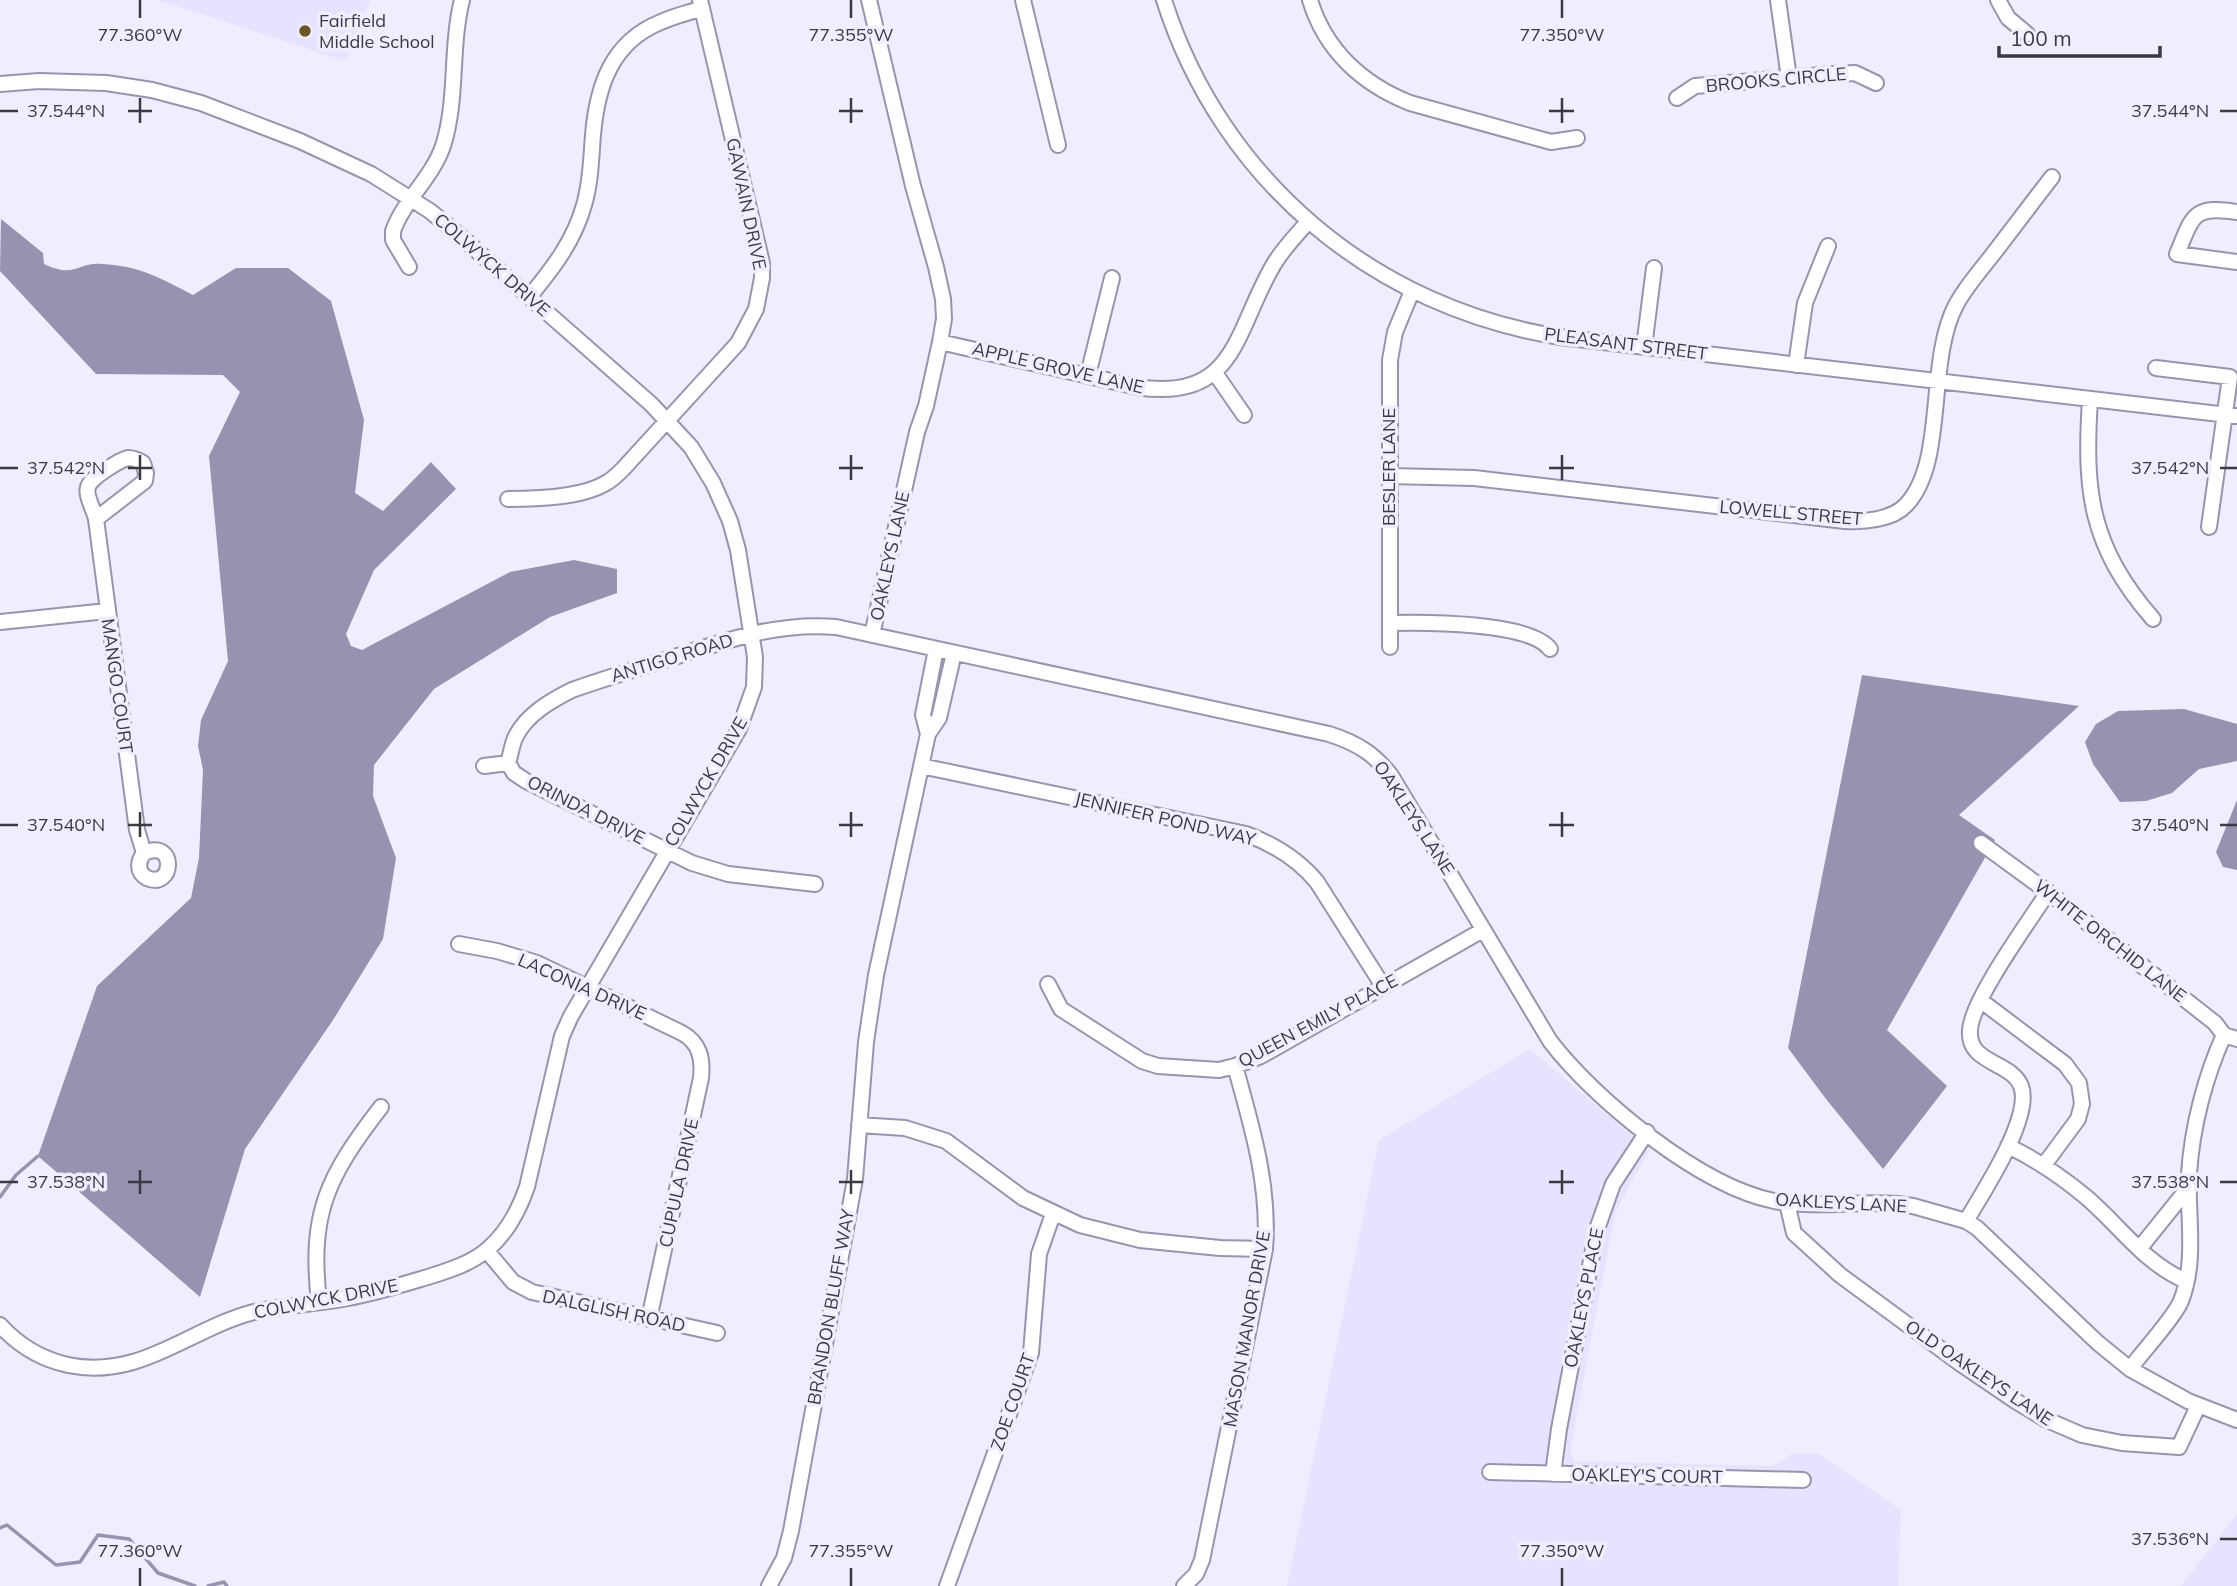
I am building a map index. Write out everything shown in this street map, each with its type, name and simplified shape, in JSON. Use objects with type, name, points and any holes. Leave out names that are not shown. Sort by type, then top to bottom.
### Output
[{"type":"street","points":[[409,267],[393,240],[395,225],[433,168],[447,130],[451,110],[454,40],[462,0]]},
{"type":"street","name":"OAKLEYS LANE","points":[[869,0],[913,186],[941,286],[944,319],[873,635],[1351,741],[1374,755],[1392,777],[1543,1030],[1564,1060],[1591,1089],[1647,1132],[1723,1183],[1754,1196],[1787,1203],[1898,1204],[1966,1222],[1990,1239],[2098,1343],[2130,1369],[2198,1406],[2237,1420]]},
{"type":"street","points":[[1023,0],[1058,145]]},
{"type":"street","name":"PLEASANT STREET","points":[[1164,0],[1183,51],[1213,108],[1238,145],[1269,183],[1308,222],[1358,259],[1412,291],[1474,317],[1560,337],[2231,416]]},
{"type":"street","points":[[1310,0],[1326,37],[1340,56],[1368,82],[1390,95],[1551,142],[1577,138]]},
{"type":"street","points":[[1778,0],[1789,78]]},
{"type":"street","points":[[1998,0],[2008,18],[2027,34]]},
{"type":"street","points":[[530,296],[557,263],[578,225],[590,177],[597,99],[607,72],[623,49],[649,28],[701,4]]},
{"type":"street","name":"GAWAIN DRIVE","points":[[508,499],[541,499],[594,489],[608,483],[738,343],[756,309],[762,278],[759,246],[701,4]]},
{"type":"street","name":"BROOKS CIRCLE","points":[[1677,98],[1695,86],[1789,78],[1855,74],[1876,83]]},
{"type":"street","name":"COLWYCK DRIVE","points":[[0,84],[39,81],[106,83],[181,97],[332,154],[371,174],[460,235],[651,404],[691,447],[730,521],[738,550],[756,666],[748,710],[739,729],[587,987],[562,1036],[532,1168],[519,1210],[509,1226],[486,1251],[450,1270],[369,1294],[251,1313],[135,1363],[99,1368],[80,1367],[43,1357],[10,1337],[0,1325]]},
{"type":"street","name":"LOWELL STREET","points":[[1389,475],[1474,478],[1862,522],[1888,516],[1905,507],[1919,486],[1929,452],[1941,345],[1956,305],[2052,177]]},
{"type":"street","points":[[2237,212],[2204,210],[2192,218],[2177,254],[2237,262]]},
{"type":"street","name":"APPLE GROVE LANE","points":[[940,342],[1159,390],[1182,388],[1205,380],[1232,351],[1274,264],[1308,222]]},
{"type":"street","points":[[1796,365],[1805,303],[1828,246]]},
{"type":"street","points":[[1644,347],[1654,268]]},
{"type":"street","points":[[1088,375],[1112,278]]},
{"type":"street","name":"BESLER LANE","points":[[1390,647],[1390,360],[1395,332],[1412,291]]},
{"type":"street","points":[[2156,368],[2230,377],[2231,416],[2210,527]]},
{"type":"street","points":[[1214,373],[1244,415]]},
{"type":"street","points":[[2090,400],[2087,473],[2098,528],[2124,582],[2153,620]]},
{"type":"street","name":"MANGO COURT","points":[[96,519],[145,481],[143,463],[137,459],[126,458],[92,481],[88,494],[96,519],[136,830],[144,853]]},
{"type":"street","points":[[0,622],[107,611]]},
{"type":"street","points":[[1390,623],[1453,624],[1513,631],[1543,641],[1550,649]]},
{"type":"street","name":"ANTIGO ROAD","points":[[508,763],[516,736],[527,721],[554,699],[592,683],[778,628],[811,625],[873,635]]},
{"type":"street","name":"BRANDON BLUFF WAY","points":[[928,734],[923,715],[936,649]]},
{"type":"street","name":"BRANDON BLUFF WAY","points":[[769,1586],[784,1558],[791,1531],[855,1179],[866,1042],[876,975],[928,734],[939,718],[954,653]]},
{"type":"street","name":"ORINDA DRIVE","points":[[484,766],[508,763],[514,773],[526,781],[710,870],[815,884]]},
{"type":"street","name":"JENNIFER POND WAY","points":[[921,766],[1261,839],[1290,856],[1317,882],[1383,986]]},
{"type":"street","name":"WHITE ORCHID LANE","points":[[1982,843],[2230,1037]]},
{"type":"street","points":[[1966,1222],[2008,1146],[2022,1107],[2023,1093],[2013,1075],[1984,1058],[1973,1046],[1969,1031],[1980,1000],[2048,892]]},
{"type":"street","name":"QUEEN EMILY PLACE","points":[[1048,984],[1061,1009],[1142,1061],[1157,1066],[1219,1069],[1261,1056],[1483,930]]},
{"type":"street","name":"LACONIA DRIVE","points":[[459,944],[519,957],[682,1033],[697,1047]]},
{"type":"street","points":[[1980,1000],[2065,1064],[2079,1083],[2082,1104],[2078,1119],[2044,1165]]},
{"type":"street","points":[[2130,1369],[2178,1307],[2191,1254],[2191,1158],[2209,1068],[2230,1037]]},
{"type":"street","name":"CUPULA DRIVE","points":[[649,1319],[701,1078],[703,1063],[697,1047]]},
{"type":"street","name":"MASON MANOR DRIVE","points":[[1184,1586],[1196,1573],[1202,1560],[1265,1249],[1265,1193],[1256,1142],[1235,1066]]},
{"type":"street","points":[[319,1302],[315,1252],[324,1199],[340,1166],[381,1107]]},
{"type":"street","points":[[859,1125],[905,1128],[933,1136],[959,1149],[1023,1198],[1053,1214],[1102,1232],[1140,1240],[1220,1248],[1265,1249]]},
{"type":"street","name":"OAKLEYS PLACE","points":[[1553,1474],[1597,1230],[1613,1184],[1647,1132]]},
{"type":"street","points":[[2008,1146],[2044,1165],[2087,1198],[2166,1272],[2186,1280]]},
{"type":"street","points":[[2139,1249],[2189,1187]]},
{"type":"street","name":"OLD OAKLEYS LANE","points":[[1787,1203],[1794,1233],[1840,1275],[1961,1364],[2056,1424],[2101,1440],[2179,1447],[2198,1406]]},
{"type":"street","name":"ZOE COURT","points":[[947,1586],[1031,1353],[1038,1254],[1053,1214]]},
{"type":"street","name":"DALGLISH ROAD","points":[[486,1251],[513,1282],[532,1293],[717,1333]]},
{"type":"street","name":"OAKLEY'S COURT","points":[[1490,1472],[1803,1480]]},
{"type":"shaded area","name":"Fairfield Middle School","points":[[158,0],[370,0],[346,61]]},
{"type":"shaded area","points":[[1,219],[43,253],[44,264],[54,268],[69,270],[94,264],[128,267],[150,274],[193,295],[236,268],[288,268],[331,301],[364,420],[355,493],[383,511],[431,462],[456,489],[374,570],[346,634],[351,646],[362,650],[510,572],[574,560],[617,569],[617,593],[550,617],[434,689],[374,765],[373,796],[396,858],[383,939],[333,1020],[245,1149],[200,1297],[38,1156],[97,986],[191,898],[199,858],[203,770],[198,746],[201,720],[228,661],[209,456],[240,392],[223,375],[96,374],[0,271]]},
{"type":"shaded area","points":[[1862,675],[2079,706],[1959,815],[1995,840],[1887,1030],[1947,1086],[1883,1169],[1788,1048]]},
{"type":"shaded area","points":[[2184,709],[2237,724],[2237,761],[2199,769],[2172,793],[2146,801],[2120,802],[2093,764],[2085,742],[2096,724],[2118,711]]},
{"type":"shaded area","points":[[2237,800],[2237,870],[2223,867],[2216,852]]},
{"type":"shaded area","points":[[1530,1049],[1650,1151],[1615,1214],[1570,1451],[1574,1461],[1773,1466],[1793,1453],[1818,1453],[1901,1510],[1898,1586],[1287,1586],[1379,1140]]},
{"type":"shaded area","points":[[2237,1514],[2237,1586],[2181,1586]]},
{"type":"waterway","points":[[0,1197],[16,1175],[38,1156]]},
{"type":"waterway","points":[[0,1528],[7,1525],[56,1565],[80,1562],[98,1535],[129,1539],[158,1573],[195,1586]]},
{"type":"waterway","points":[[208,1586],[224,1582],[227,1586]]},
{"type":"place","name":"Fairfield Middle School","points":[[305,31]]}]
